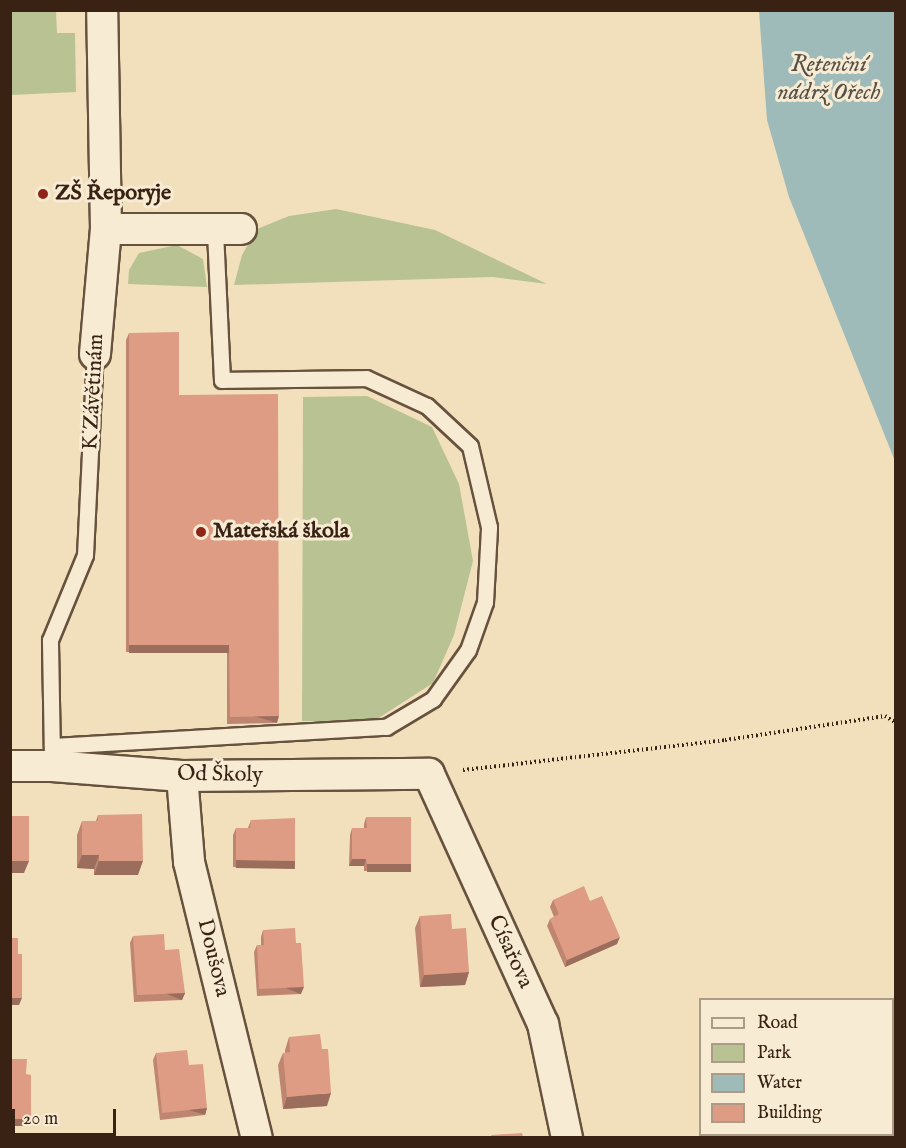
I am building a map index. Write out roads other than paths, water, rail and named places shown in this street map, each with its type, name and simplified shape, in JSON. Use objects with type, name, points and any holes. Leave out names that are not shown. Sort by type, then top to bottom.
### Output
[{"type":"street","name":"K Závětinám","points":[[95,354],[106,229],[102,10]]},
{"type":"street","points":[[106,229],[228,230]]},
{"type":"street","name":"Od Školy","points":[[10,766],[52,756],[182,776],[429,774]]},
{"type":"street","name":"Císařova","points":[[429,774],[543,1024],[567,1137]]},
{"type":"street","name":"Doušova","points":[[182,776],[189,862],[256,1137]]},
{"type":"lane","points":[[52,756],[386,727],[433,699],[468,650],[485,602],[489,527],[470,446],[428,406],[366,378],[222,380],[228,230]]},
{"type":"lane","name":"K Závětinám","points":[[52,756],[50,640],[86,555],[95,354]]},
{"type":"water","name":"Retenční nádrž Ořech","points":[[759,11],[895,11],[895,461],[789,197],[767,120]]},
{"type":"place","name":"ZŠ Řeporyje","points":[[43,194]]},
{"type":"place","name":"Mateřská škola","points":[[201,532]]}]
